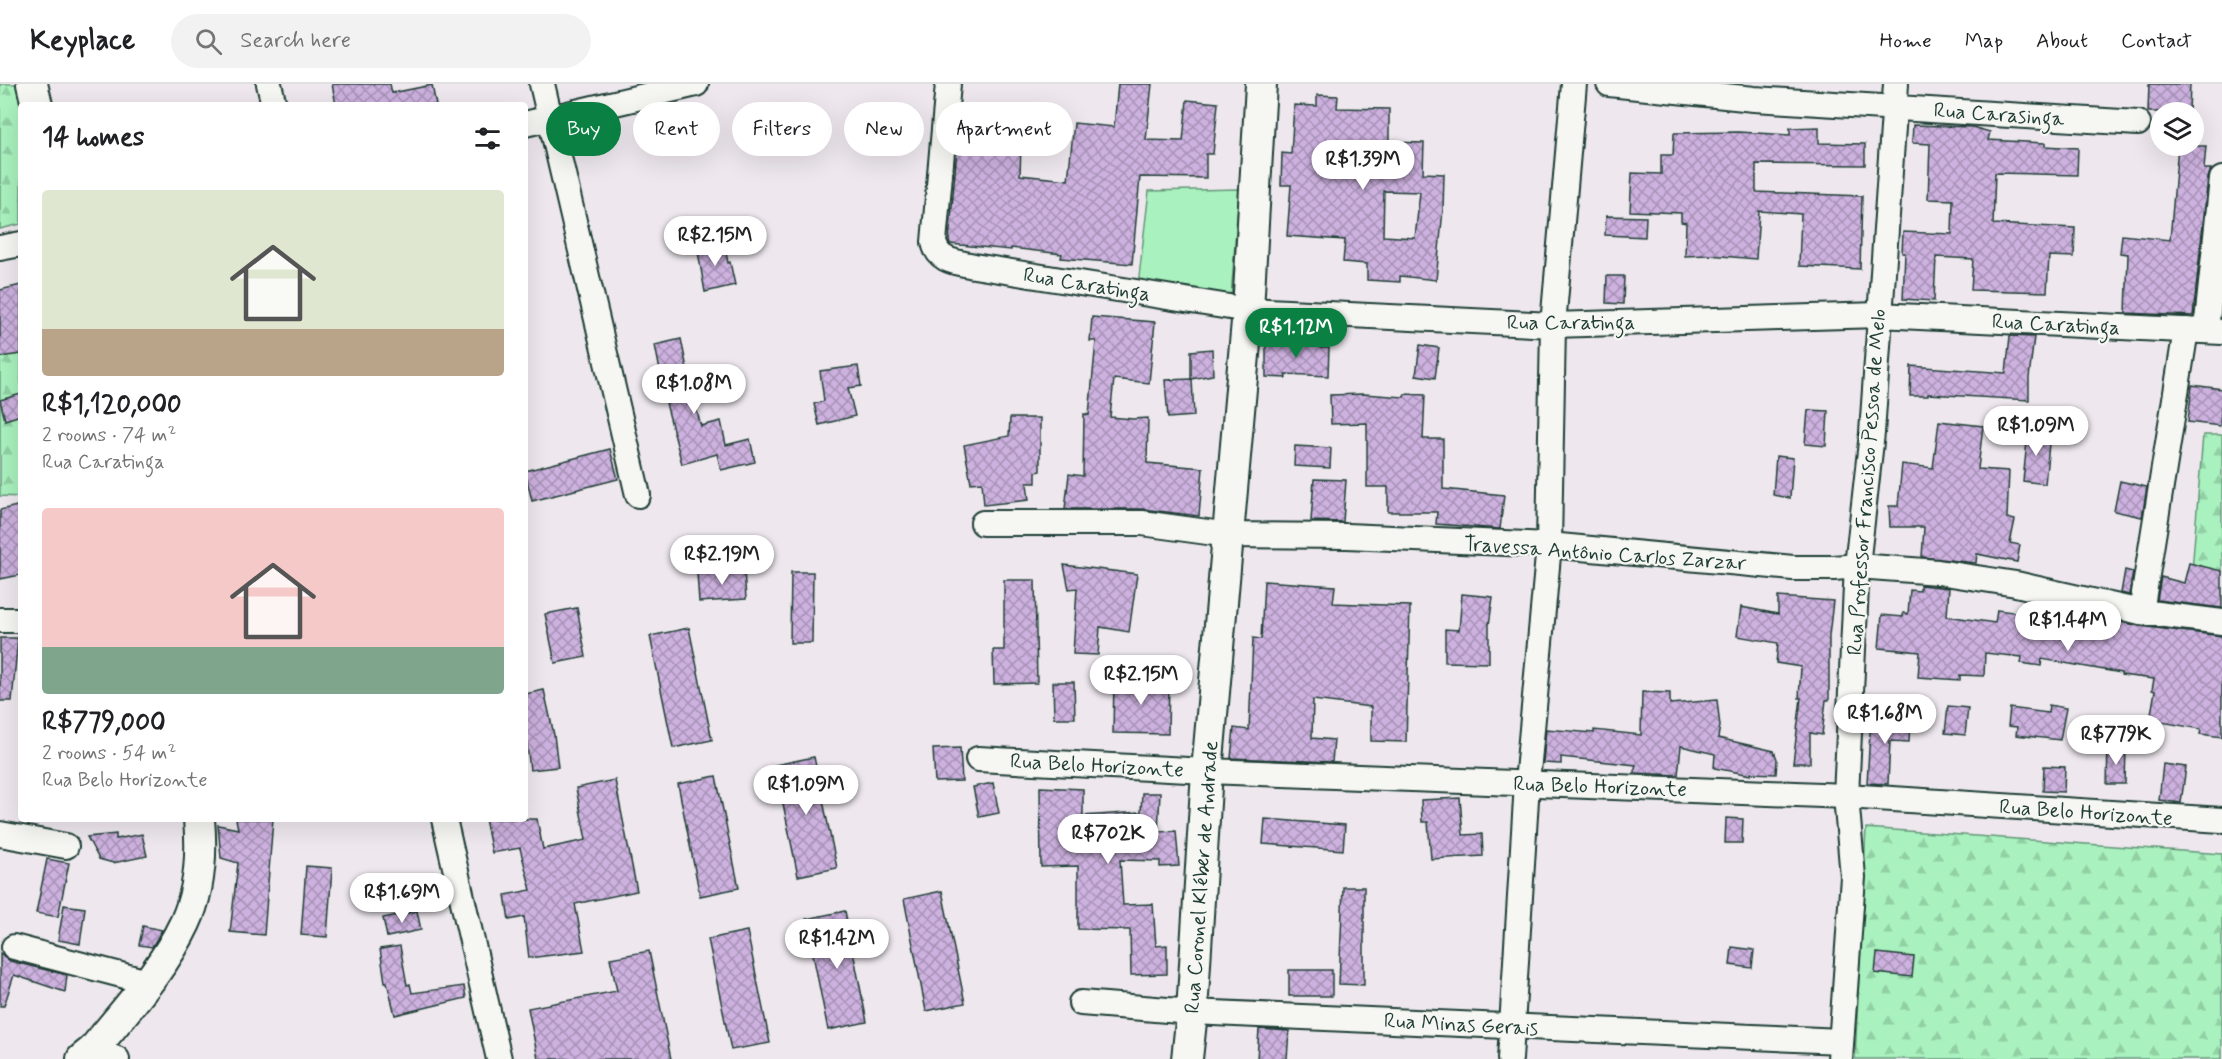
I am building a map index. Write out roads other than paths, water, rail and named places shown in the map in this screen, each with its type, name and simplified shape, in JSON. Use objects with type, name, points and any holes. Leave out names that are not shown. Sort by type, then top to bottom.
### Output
[{"type":"main road","points":[[32,84],[36,102]]},
{"type":"main road","name":"Rua Coronel Kléber de Andrade","points":[[1187,1059],[1207,771],[1248,310],[1262,84]]},
{"type":"main road","points":[[97,1056],[186,922],[202,853],[200,822]]},
{"type":"street","points":[[269,84],[273,102]]},
{"type":"street","points":[[542,84],[546,103]]},
{"type":"street","points":[[618,102],[696,84]]},
{"type":"street","name":"Rua Caratinga","points":[[948,84],[934,242],[936,251],[943,258],[974,266],[1248,310],[1553,325],[1879,315],[2205,331]]},
{"type":"street","points":[[1510,1059],[1527,783],[1549,545],[1553,325],[1574,84]]},
{"type":"street","name":"Rua Carasinga","points":[[1609,84],[1754,99],[1895,95],[2138,123]]},
{"type":"street","name":"Rua Professor Francisco Pessoa de Melo","points":[[1840,1050],[1853,877],[1846,796],[1857,566],[1872,433],[1895,95]]},
{"type":"street","points":[[528,123],[546,119]]},
{"type":"street","points":[[558,156],[638,495]]},
{"type":"street","points":[[2141,612],[2205,331],[2222,179]]},
{"type":"street","points":[[0,248],[18,245]]},
{"type":"street","name":"Travessa Antônio Carlos Zarzar","points":[[983,523],[1142,523],[1229,535],[1347,536],[1549,545],[1793,567],[1857,566],[1967,575],[2141,612],[2222,622]]},
{"type":"street","points":[[0,620],[18,620]]},
{"type":"street","name":"Rua Belo Horizonte","points":[[978,759],[1207,771],[1846,796],[2222,820]]},
{"type":"street","points":[[445,822],[499,1059]]},
{"type":"street","points":[[0,834],[66,846]]},
{"type":"street","points":[[14,947],[148,982]]},
{"type":"street","name":"Rua Minas Gerais","points":[[1081,1003],[1192,1011],[1513,1026],[1840,1050]]}]
